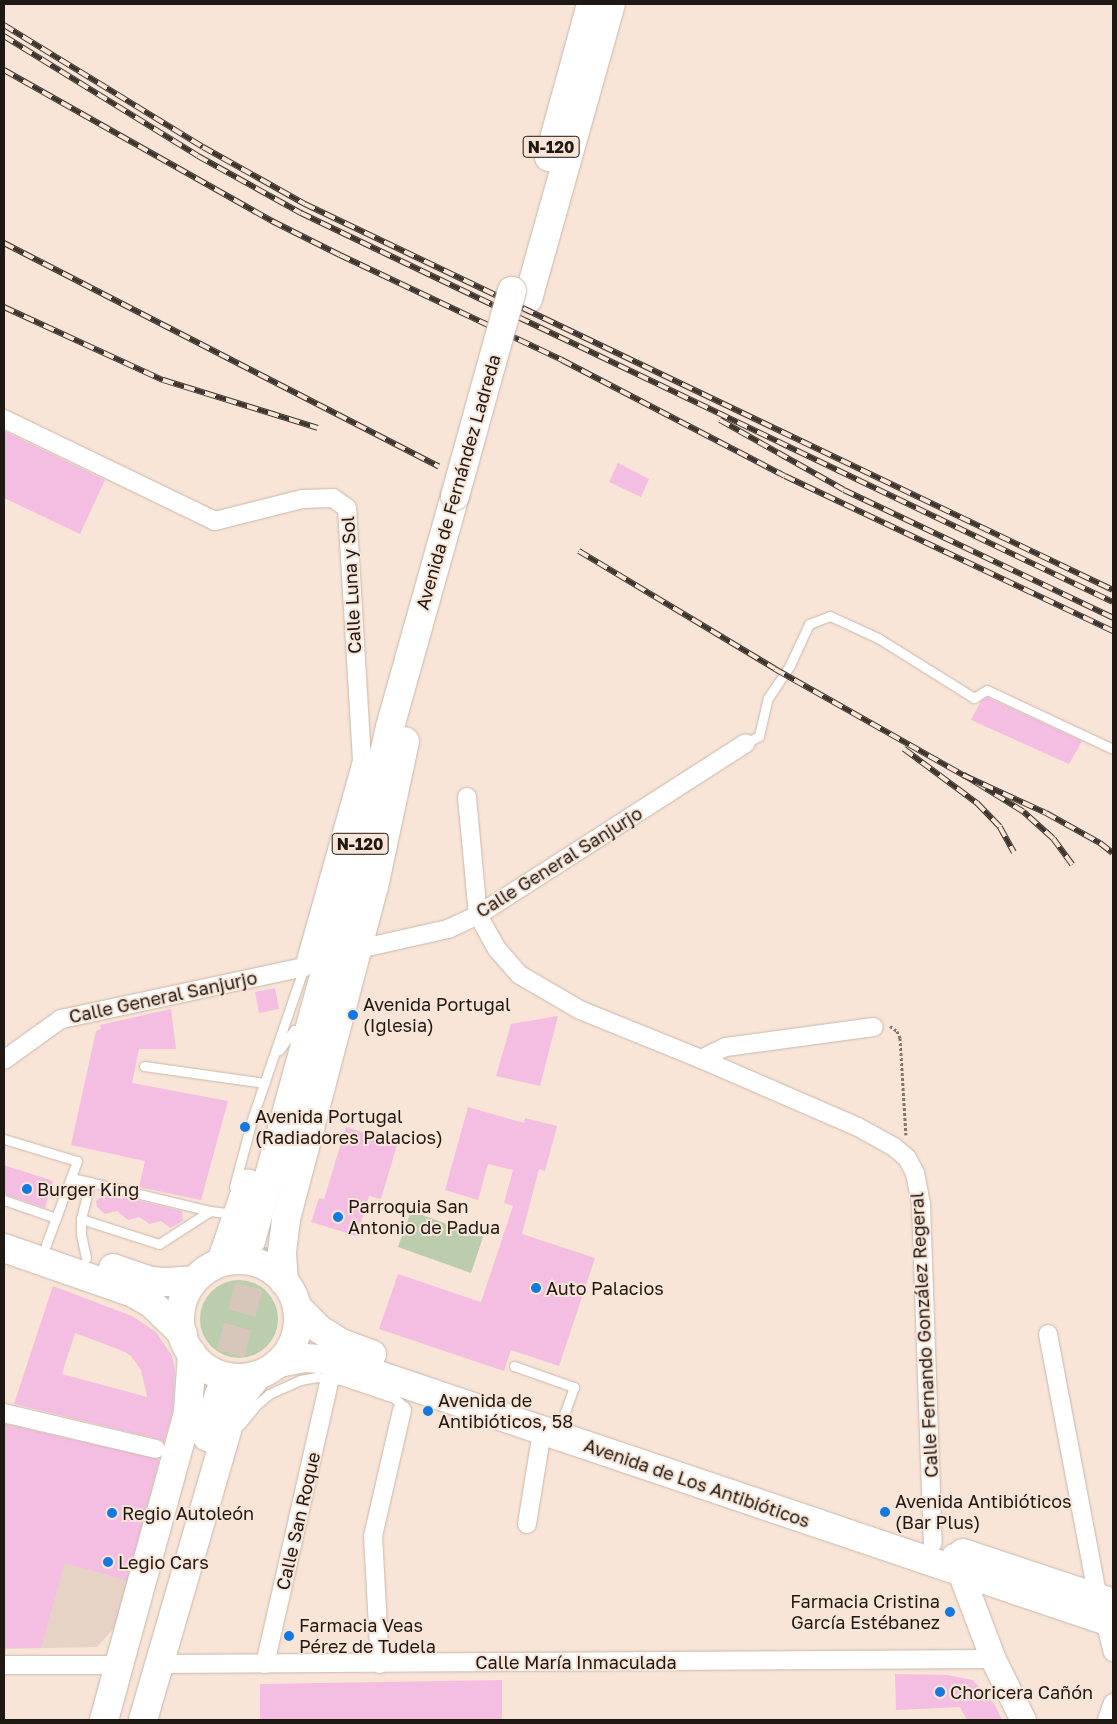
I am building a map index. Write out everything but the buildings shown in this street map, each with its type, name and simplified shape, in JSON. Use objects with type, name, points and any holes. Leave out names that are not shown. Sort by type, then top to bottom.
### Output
[{"type":"main road","name":"Avenida de Fernández Ladreda","points":[[333,959],[378,780],[399,727],[520,295],[591,4]]},
{"type":"main road","name":"Avenida de Fernández Ladreda","points":[[520,295],[593,71],[611,4]]},
{"type":"main road","points":[[593,71],[618,23],[624,4]]},
{"type":"main road","points":[[104,1720],[188,1412],[188,1344],[182,1309],[186,1294],[207,1270],[238,1217],[345,852],[399,727]]},
{"type":"main road","points":[[284,1282],[282,1252],[286,1219],[333,959]]},
{"type":"main road","name":"N-120","points":[[256,1242],[333,959]]},
{"type":"main road","points":[[4,1230],[151,1280],[207,1270],[231,1259],[251,1261],[274,1273],[284,1282],[297,1307],[298,1322],[289,1352],[268,1369],[240,1398],[233,1411],[143,1720]]},
{"type":"main road","points":[[4,1248],[133,1293],[152,1304],[188,1344],[202,1364],[221,1374],[242,1378],[268,1369]]},
{"type":"main road","name":"Avenida de Los Antibióticos","points":[[297,1307],[319,1329],[341,1343],[552,1424],[948,1555]]},
{"type":"main road","name":"Avenida de Los Antibióticos","points":[[268,1369],[306,1358],[334,1360],[552,1424],[948,1555],[1108,1611]]},
{"type":"main road","points":[[116,1720],[214,1393],[129,1720]]},
{"type":"street","name":"Calle Luna y Sol","points":[[4,419],[215,521],[302,499],[333,498],[347,508],[362,761],[333,959]]},
{"type":"street","name":"Calle General Sanjurjo","points":[[4,1060],[61,1019],[333,959],[448,929],[478,915],[746,743]]},
{"type":"street","points":[[467,797],[478,915],[497,949],[520,975],[580,1010],[701,1059],[858,1127],[894,1147],[907,1158]]},
{"type":"street","points":[[701,1059],[726,1047],[874,1027]]},
{"type":"street","name":"Calle Fernando González Regeral","points":[[907,1158],[915,1173],[921,1205],[948,1555]]},
{"type":"street","points":[[1048,1334],[1108,1611],[1113,1652]]},
{"type":"street","name":"Calle San Roque","points":[[265,1664],[330,1378]]},
{"type":"street","points":[[380,1664],[373,1536],[402,1410]]},
{"type":"street","points":[[4,1414],[156,1449]]},
{"type":"street","points":[[527,1524],[552,1424]]},
{"type":"street","points":[[948,1555],[992,1659],[1023,1720]]},
{"type":"street","name":"Calle María Inmaculada","points":[[162,1652],[265,1664],[992,1659]]},
{"type":"street","points":[[4,1665],[119,1665]]},
{"type":"street","points":[[1107,1720],[1113,1703]]},
{"type":"lane","points":[[746,743],[759,736],[768,698],[790,665],[809,624],[830,616],[878,638],[974,698],[987,690],[1113,749]]},
{"type":"lane","points":[[232,1194],[253,1116],[274,1056],[333,959]]},
{"type":"lane","points":[[274,1056],[294,1030]]},
{"type":"lane","points":[[144,1066],[265,1083]]},
{"type":"lane","points":[[4,1138],[78,1161],[46,1245]]},
{"type":"lane","points":[[72,1178],[210,1211],[227,1213]]},
{"type":"lane","points":[[86,1258],[81,1235],[81,1219],[90,1182]]},
{"type":"lane","points":[[4,1200],[56,1218]]},
{"type":"lane","points":[[207,1270],[214,1255],[230,1203]]},
{"type":"lane","points":[[81,1219],[159,1244],[210,1211]]},
{"type":"lane","points":[[514,1366],[574,1387],[552,1424]]},
{"type":"lane","points":[[162,1652],[179,1625],[229,1449],[245,1418],[269,1394],[284,1386],[300,1380],[330,1378],[394,1398],[400,1403],[402,1410]]},
{"type":"path","points":[[874,1027],[890,1026],[897,1031],[900,1038],[907,1158]]},
{"type":"shaded area","points":[[4,1423],[159,1462],[115,1627],[97,1647],[4,1649]]},
{"type":"green space","points":[[411,1211],[483,1237],[471,1273],[398,1247]]},
{"type":"green space","points":[[239,1280],[254,1283],[267,1291],[275,1304],[278,1319],[275,1334],[267,1347],[254,1355],[239,1358],[224,1355],[211,1347],[203,1334],[200,1319],[203,1304],[211,1291],[224,1283]]},
{"type":"tunnel","points":[[219,1394],[261,1244]]},
{"type":"railway","points":[[4,25],[203,147],[305,204],[1113,590]]},
{"type":"railway","points":[[4,36],[198,156],[301,213],[1113,602]]},
{"type":"railway","points":[[4,70],[272,221],[562,360],[785,476],[1113,631]]},
{"type":"railway","points":[[4,243],[439,467]]},
{"type":"railway","points":[[4,307],[163,380],[318,428]]},
{"type":"railway","points":[[720,420],[844,490],[1113,618]]},
{"type":"railway","points":[[579,551],[775,669],[963,775]]},
{"type":"railway","points":[[904,749],[977,803],[1000,827],[1014,852]]},
{"type":"railway","points":[[1072,865],[1053,839],[1023,812],[963,775],[1046,813],[1100,843],[1113,853]]},
{"type":"place","name":"Avenida Portugal (Iglesia)","points":[[353,1015]]},
{"type":"place","name":"Avenida Portugal (Radiadores Palacios)","points":[[245,1127]]},
{"type":"place","name":"Burger King","points":[[27,1189]]},
{"type":"place","name":"Parroquia San Antonio de Padua","points":[[338,1217]]},
{"type":"place","name":"Auto Palacios","points":[[536,1288]]},
{"type":"place","name":"Avenida de Antibióticos, 58","points":[[428,1411]]},
{"type":"place","name":"Avenida Antibióticos (Bar Plus)","points":[[885,1512]]},
{"type":"place","name":"Regio Autoleón","points":[[112,1513]]},
{"type":"place","name":"Legio Cars","points":[[108,1562]]},
{"type":"place","name":"Farmacia Cristina García Estébanez","points":[[950,1612]]},
{"type":"place","name":"Farmacia Veas Pérez de Tudela","points":[[289,1636]]},
{"type":"place","name":"Choricera Cañón","points":[[940,1692]]}]
